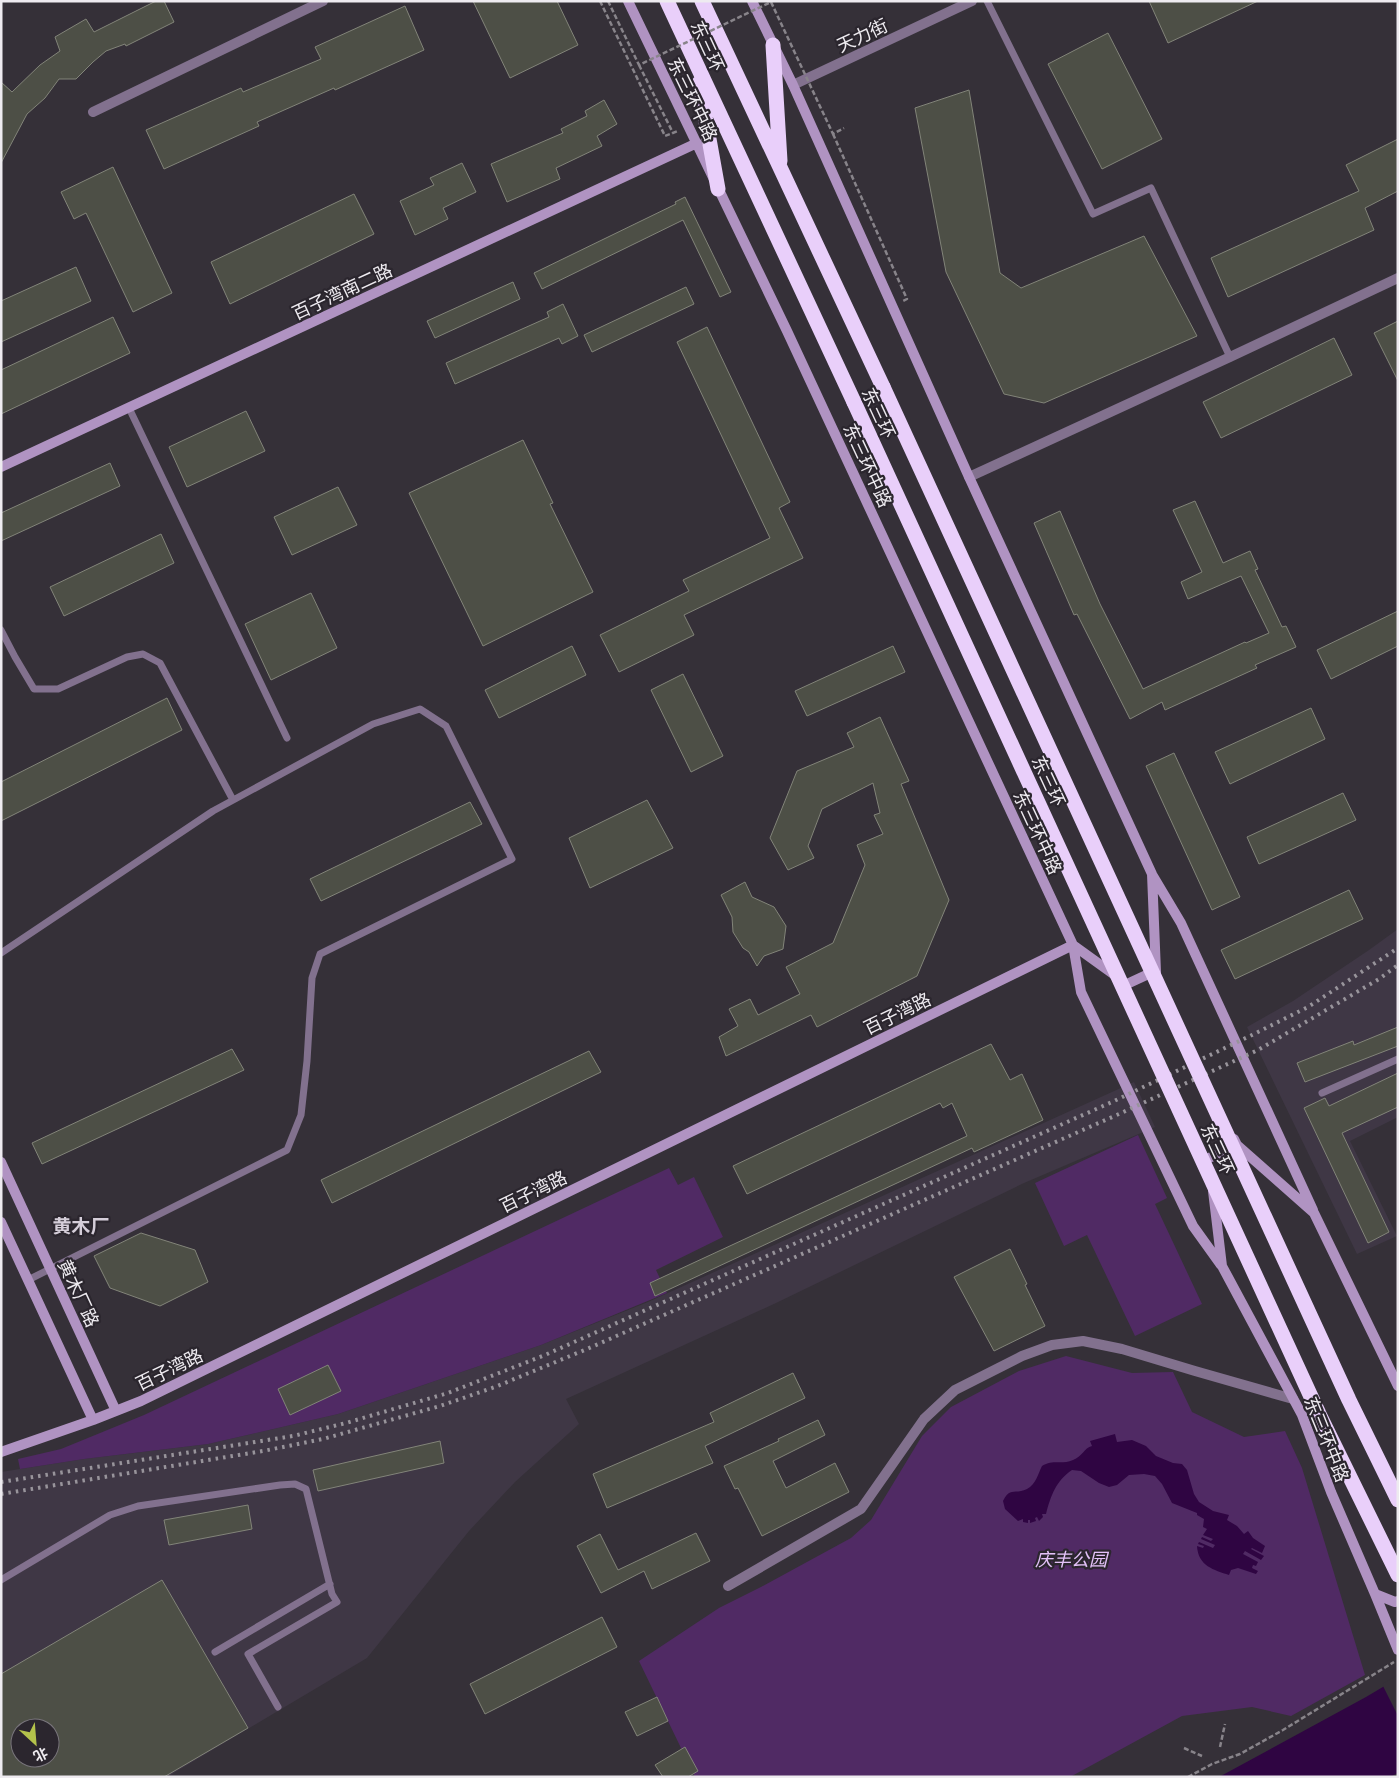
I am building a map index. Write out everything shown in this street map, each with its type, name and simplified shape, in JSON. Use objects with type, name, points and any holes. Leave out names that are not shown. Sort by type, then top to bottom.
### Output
[{"type":"highway","name":"东三环","points":[[667,1],[854,402],[1319,1414],[1398,1575]]},
{"type":"highway","name":"东三环","points":[[702,1],[883,387],[1340,1382],[1398,1500]]},
{"type":"highway","points":[[773,45],[780,170]]},
{"type":"highway","points":[[695,62],[718,189]]},
{"type":"street","points":[[93,112],[323,1]]},
{"type":"street","name":"东三环中路","points":[[628,1],[788,331],[1073,945],[1082,992],[1193,1226],[1222,1266],[1302,1415],[1331,1492],[1398,1650]]},
{"type":"street","points":[[752,1],[793,85],[969,477],[1152,874],[1181,923],[1314,1213],[1398,1386]]},
{"type":"street","name":"天力街","points":[[793,85],[972,1]]},
{"type":"street","name":"百子湾南二路","points":[[1,467],[697,143]]},
{"type":"street","points":[[969,477],[1398,278]]},
{"type":"street","points":[[1152,874],[1156,971],[1237,1146],[1314,1213]]},
{"type":"street","name":"东三环中路","points":[[1073,945],[1127,984],[1209,1158],[1222,1266]]},
{"type":"street","name":"百子湾路","points":[[1,1452],[116,1412],[141,1401],[1073,945]]},
{"type":"street","points":[[1127,984],[1156,971]]},
{"type":"street","points":[[1209,1158],[1237,1146]]},
{"type":"street","name":"黄木厂路","points":[[1,1162],[116,1412]]},
{"type":"street","points":[[1,1222],[93,1420]]},
{"type":"street","points":[[728,1586],[861,1509],[924,1420],[955,1390],[1022,1356],[1052,1345],[1083,1341],[1122,1349],[1294,1399]]},
{"type":"street","points":[[1375,1594],[1395,1602],[1398,1601]]},
{"type":"lane","points":[[987,1],[1094,214],[1151,188],[1230,357]]},
{"type":"lane","points":[[129,408],[287,738]]},
{"type":"lane","points":[[1,630],[34,689],[58,689],[127,657],[142,654],[160,662],[233,800]]},
{"type":"lane","points":[[1,953],[213,811],[373,724],[420,709],[446,726],[512,859],[320,954],[312,978],[307,1062],[301,1115],[287,1150],[28,1280]]},
{"type":"lane","points":[[1322,1093],[1398,1059]]},
{"type":"lane","points":[[1,1580],[110,1515],[138,1506],[280,1485],[295,1484],[306,1489],[332,1594],[336,1602],[248,1654],[278,1707]]},
{"type":"lane","points":[[215,1652],[330,1584]]},
{"type":"path","points":[[600,1],[665,136]]},
{"type":"path","points":[[608,1],[673,133]]},
{"type":"path","points":[[639,65],[771,2],[907,299]]},
{"type":"path","points":[[833,134],[844,128]]},
{"type":"path","points":[[1188,1777],[1212,1764],[1240,1754],[1398,1660]]},
{"type":"path","points":[[1220,1746],[1225,1724]]},
{"type":"path","points":[[1184,1748],[1202,1756]]},
{"type":"shaded area","points":[[1398,929],[1398,1117],[1350,1141],[1397,1236],[1357,1254],[1247,1027],[1293,1001]]},
{"type":"shaded area","points":[[1134,1082],[1155,1127],[1024,1183],[776,1303],[566,1399],[579,1424],[515,1482],[469,1531],[367,1658],[167,1777],[1,1777],[1,1472],[84,1459],[208,1444],[338,1414],[541,1345],[648,1302]]},
{"type":"shaded area","points":[[1115,1434],[1117,1442],[1132,1440],[1146,1446],[1156,1456],[1173,1463],[1182,1464],[1187,1470],[1194,1494],[1199,1502],[1213,1511],[1229,1515],[1227,1520],[1237,1526],[1244,1534],[1248,1531],[1253,1538],[1265,1546],[1262,1553],[1251,1549],[1264,1556],[1261,1560],[1245,1551],[1243,1554],[1258,1562],[1252,1568],[1258,1571],[1256,1574],[1238,1568],[1231,1570],[1229,1575],[1213,1569],[1204,1563],[1200,1558],[1197,1546],[1203,1548],[1204,1546],[1198,1544],[1199,1542],[1213,1548],[1215,1545],[1201,1539],[1202,1537],[1211,1541],[1213,1539],[1203,1535],[1207,1529],[1203,1527],[1204,1519],[1197,1515],[1197,1513],[1172,1503],[1162,1484],[1155,1476],[1144,1474],[1129,1475],[1117,1485],[1109,1487],[1081,1471],[1072,1470],[1058,1484],[1046,1514],[1042,1514],[1043,1517],[1039,1521],[1037,1517],[1035,1518],[1036,1521],[1030,1523],[1030,1520],[1028,1520],[1028,1523],[1023,1522],[1023,1519],[1018,1521],[1005,1509],[1003,1501],[1006,1496],[1011,1492],[1023,1491],[1030,1487],[1042,1466],[1073,1460],[1092,1446],[1090,1441]]},
{"type":"shaded area","points":[[1398,1678],[1398,1773],[1390,1777],[1219,1777],[1366,1697]]},
{"type":"green space","points":[[1138,1135],[1167,1198],[1155,1204],[1202,1304],[1135,1336],[1087,1235],[1064,1246],[1035,1183]]},
{"type":"green space","points":[[669,1168],[678,1185],[694,1177],[723,1237],[656,1270],[667,1293],[541,1345],[338,1414],[208,1444],[20,1469],[18,1459],[61,1449],[144,1415]]},
{"type":"green space","name":"庆丰公园","points":[[1066,1356],[1132,1373],[1173,1372],[1192,1412],[1244,1437],[1285,1431],[1302,1468],[1365,1675],[1291,1716],[1252,1707],[1182,1716],[1070,1777],[695,1777],[639,1661],[719,1608],[851,1538],[871,1520],[922,1436],[951,1407],[1019,1371]]},
{"type":"pier","points":[[1398,1675],[1398,1716],[1382,1684]]},
{"type":"building","points":[[156,1],[164,1],[174,22],[126,46],[125,44],[106,51],[76,79],[59,79],[45,98],[27,114],[1,163],[1,82],[12,92],[40,65],[60,51],[55,37],[86,19],[94,32]]},
{"type":"building","points":[[473,1],[557,1],[578,45],[510,78]]},
{"type":"building","points":[[1149,1],[1258,1],[1168,43]]},
{"type":"building","points":[[405,6],[424,50],[257,122],[259,126],[164,169],[146,130],[241,88],[243,92],[321,59],[315,47]]},
{"type":"building","points":[[1108,33],[1162,139],[1102,169],[1048,64]]},
{"type":"building","points":[[969,90],[1000,273],[1021,288],[1144,236],[1197,336],[1044,403],[1004,394],[946,272],[915,108]]},
{"type":"building","points":[[604,100],[617,124],[597,136],[602,146],[556,168],[560,179],[507,202],[491,164],[563,133],[561,129],[587,116],[585,111]]},
{"type":"building","points":[[1398,139],[1398,191],[1365,208],[1374,230],[1228,297],[1211,258],[1359,191],[1346,165]]},
{"type":"building","points":[[462,163],[476,192],[443,208],[448,219],[415,235],[400,201],[434,185],[430,178]]},
{"type":"building","points":[[113,167],[172,293],[133,312],[86,213],[74,219],[61,192]]},
{"type":"building","points":[[354,194],[374,234],[230,304],[211,262]]},
{"type":"building","points":[[685,197],[731,292],[720,297],[683,220],[542,289],[534,273],[676,204],[675,202]]},
{"type":"building","points":[[76,267],[91,301],[1,342],[1,301]]},
{"type":"building","points":[[513,282],[520,299],[435,338],[427,321]]},
{"type":"building","points":[[686,287],[694,304],[592,352],[584,335]]},
{"type":"building","points":[[563,304],[578,336],[562,344],[559,338],[455,384],[446,363],[549,317],[547,312]]},
{"type":"building","points":[[113,317],[130,353],[1,414],[1,370]]},
{"type":"building","points":[[1398,321],[1398,381],[1374,333]]},
{"type":"building","points":[[707,327],[790,502],[779,508],[803,558],[684,615],[694,635],[619,672],[600,635],[689,591],[683,580],[770,538],[677,342]]},
{"type":"building","points":[[1334,338],[1352,375],[1221,438],[1203,402]]},
{"type":"building","points":[[246,411],[265,451],[187,487],[169,447]]},
{"type":"building","points":[[523,440],[553,503],[550,504],[593,592],[483,646],[409,493]]},
{"type":"building","points":[[110,463],[120,486],[1,541],[1,513]]},
{"type":"building","points":[[338,487],[357,525],[292,555],[274,517]]},
{"type":"building","points":[[1195,501],[1223,563],[1250,551],[1258,569],[1255,570],[1282,627],[1286,626],[1296,647],[1255,665],[1257,668],[1165,710],[1162,702],[1130,719],[1077,614],[1074,615],[1034,523],[1060,511],[1100,604],[1143,689],[1245,642],[1269,633],[1241,576],[1188,599],[1181,582],[1202,572],[1173,510]]},
{"type":"building","points":[[161,534],[174,563],[64,616],[50,587]]},
{"type":"building","points":[[311,593],[337,648],[271,680],[245,624]]},
{"type":"building","points":[[1398,611],[1398,646],[1331,679],[1317,650]]},
{"type":"building","points":[[572,646],[586,675],[499,718],[485,690]]},
{"type":"building","points":[[893,646],[905,672],[807,716],[795,691]]},
{"type":"building","points":[[683,674],[723,756],[691,772],[651,690]]},
{"type":"building","points":[[167,698],[182,730],[1,821],[1,782]]},
{"type":"building","points":[[1311,708],[1325,739],[1230,784],[1215,752]]},
{"type":"building","points":[[880,717],[909,781],[901,784],[949,900],[917,976],[817,1027],[811,1015],[726,1056],[719,1037],[738,1026],[729,1009],[750,999],[758,1015],[800,994],[786,967],[833,943],[865,865],[857,845],[883,834],[874,815],[880,813],[873,783],[822,809],[808,846],[814,858],[788,870],[770,838],[797,771],[854,747],[847,733]]},
{"type":"building","points":[[1174,753],[1240,897],[1212,910],[1146,766]]},
{"type":"building","points":[[1343,793],[1356,820],[1259,864],[1247,837]]},
{"type":"building","points":[[647,800],[673,848],[590,888],[569,838]]},
{"type":"building","points":[[470,802],[482,824],[321,901],[310,879]]},
{"type":"building","points":[[745,882],[752,897],[774,907],[786,926],[783,949],[764,956],[757,966],[749,952],[743,948],[733,932],[732,917],[721,895]]},
{"type":"building","points":[[1349,890],[1363,919],[1235,979],[1221,950]]},
{"type":"building","points":[[1398,1027],[1398,1046],[1305,1082],[1297,1063],[1353,1041],[1354,1045]]},
{"type":"building","points":[[991,1044],[1010,1080],[1022,1074],[1043,1120],[974,1152],[972,1148],[655,1296],[650,1283],[967,1136],[952,1103],[943,1108],[940,1103],[747,1194],[733,1166]]},
{"type":"building","points":[[232,1049],[244,1070],[42,1164],[32,1143]]},
{"type":"building","points":[[589,1051],[601,1072],[332,1203],[321,1180]]},
{"type":"building","points":[[1398,1073],[1398,1107],[1342,1133],[1389,1232],[1368,1243],[1304,1108],[1325,1098],[1329,1106]]},
{"type":"building","points":[[141,1233],[195,1250],[208,1282],[160,1306],[110,1288],[94,1256]]},
{"type":"building","points":[[1010,1249],[1045,1326],[994,1351],[954,1277]]},
{"type":"building","points":[[328,1365],[341,1391],[290,1415],[278,1389]]},
{"type":"building","points":[[793,1373],[805,1398],[705,1446],[713,1463],[607,1508],[593,1474],[714,1422],[710,1413]]},
{"type":"building","points":[[818,1420],[825,1435],[773,1461],[786,1488],[835,1463],[849,1492],[762,1536],[738,1488],[735,1489],[724,1466],[779,1441],[778,1439]]},
{"type":"building","points":[[440,1441],[444,1463],[318,1491],[313,1470]]},
{"type":"building","points":[[248,1505],[252,1529],[169,1545],[164,1520]]},
{"type":"building","points":[[696,1533],[710,1561],[652,1589],[644,1571],[601,1593],[577,1546],[600,1534],[618,1570]]},
{"type":"building","points":[[162,1580],[248,1728],[164,1777],[1,1777],[1,1674]]},
{"type":"building","points":[[602,1617],[617,1647],[485,1714],[470,1684]]},
{"type":"building","points":[[657,1697],[668,1721],[637,1736],[625,1712]]},
{"type":"building","points":[[685,1747],[698,1771],[688,1777],[663,1777],[655,1765]]},
{"type":"railway","points":[[1,1482],[293,1436],[346,1423],[448,1393],[545,1355],[1112,1102],[1308,1007],[1398,948]]},
{"type":"railway","points":[[1,1494],[263,1451],[323,1439],[440,1406],[495,1387],[587,1349],[1119,1114],[1258,1050],[1379,979],[1398,965]]},
{"type":"district","name":"黄木厂","points":[[81,1226]]}]
